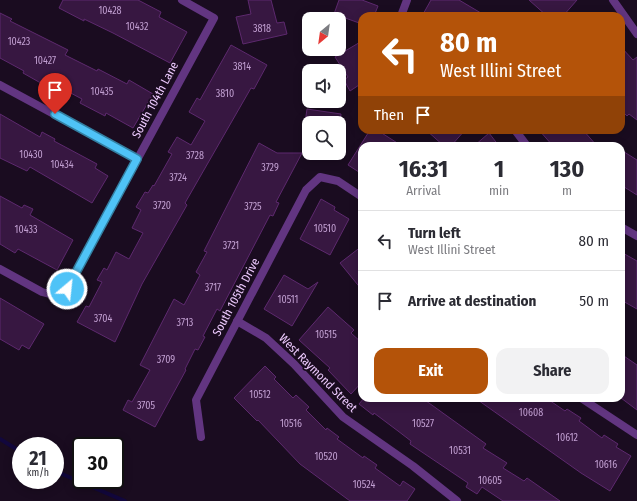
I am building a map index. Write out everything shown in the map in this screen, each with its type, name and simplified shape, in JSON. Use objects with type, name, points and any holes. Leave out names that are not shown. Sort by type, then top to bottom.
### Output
[{"type":"street","name":"South 104th Lane","points":[[0,269],[42,292],[57,296],[67,289],[214,18],[182,0]]},
{"type":"street","points":[[402,12],[407,0]]},
{"type":"street","points":[[613,0],[621,12]]},
{"type":"street","points":[[625,17],[637,34]]},
{"type":"street","points":[[0,85],[137,159]]},
{"type":"street","name":"South 105th Drive","points":[[201,437],[196,400],[306,190],[320,177],[338,181],[358,194]]},
{"type":"street","points":[[625,229],[637,236]]},
{"type":"street","name":"West Raymond Street","points":[[237,321],[266,338],[294,364],[343,417],[413,466],[457,501]]},
{"type":"street","points":[[587,402],[637,435]]},
{"type":"building","points":[[63,0],[138,0],[161,12],[159,17],[187,32],[170,63],[113,33],[84,19],[84,21],[59,8]]},
{"type":"building","points":[[248,0],[271,0],[277,23],[284,22],[287,34],[243,44],[236,17],[251,14]]},
{"type":"building","points":[[339,0],[362,0],[378,6],[376,12],[358,12],[358,23],[346,18],[346,12],[335,12]]},
{"type":"building","points":[[431,0],[459,0],[479,12],[424,12]]},
{"type":"building","points":[[529,0],[577,0],[566,12],[542,12]]},
{"type":"building","points":[[0,13],[12,19],[10,21],[68,50],[65,55],[97,71],[98,69],[127,84],[129,80],[153,94],[133,128],[106,113],[105,116],[80,103],[82,99],[65,90],[62,95],[0,58]]},
{"type":"building","points":[[358,43],[358,86],[350,91],[346,84],[346,78],[348,77],[346,74],[346,64],[340,64],[335,57],[346,56],[346,50]]},
{"type":"building","points":[[231,45],[267,65],[254,89],[251,88],[185,203],[187,205],[142,284],[115,342],[77,322],[86,306],[89,307],[102,282],[97,280],[104,268],[107,270],[116,252],[129,259],[143,233],[132,228],[141,210],[136,207],[145,192],[148,193],[153,185],[154,186],[172,154],[168,152],[177,137],[191,145],[205,121],[189,112],[197,98],[200,100]]},
{"type":"building","points":[[625,51],[633,60],[637,57],[637,120],[629,114],[627,116],[625,114]]},
{"type":"building","points":[[307,109],[341,114],[341,116],[306,116]]},
{"type":"building","points":[[0,114],[40,137],[42,132],[55,139],[54,141],[97,164],[95,168],[108,176],[92,203],[30,167],[27,171],[0,158]]},
{"type":"building","points":[[367,134],[383,134],[396,142],[362,142]]},
{"type":"building","points":[[430,134],[462,134],[454,142],[440,142]]},
{"type":"building","points":[[490,134],[496,142],[479,142]]},
{"type":"building","points":[[542,134],[586,134],[594,142],[550,142]]},
{"type":"building","points":[[259,143],[277,153],[302,153],[276,202],[279,203],[273,216],[270,215],[220,311],[217,309],[203,336],[205,337],[198,350],[195,349],[185,369],[186,370],[155,427],[123,410],[128,400],[132,402],[150,370],[140,365],[174,299],[184,305],[200,275],[196,272],[207,252],[204,251]]},
{"type":"building","points":[[358,149],[358,171],[348,165]]},
{"type":"building","points":[[625,152],[637,160],[637,195],[625,188]]},
{"type":"building","points":[[0,196],[22,208],[24,205],[33,209],[30,215],[73,240],[57,270],[18,249],[15,253],[0,244]]},
{"type":"building","points":[[321,199],[335,207],[334,210],[349,219],[330,255],[300,239]]},
{"type":"building","points":[[358,249],[358,285],[340,263]]},
{"type":"building","points":[[625,254],[637,261],[637,309],[625,302]]},
{"type":"building","points":[[284,275],[308,289],[318,282],[292,326],[264,309]]},
{"type":"building","points":[[0,298],[44,324],[29,349],[22,345],[19,350],[0,339]]},
{"type":"building","points":[[328,307],[354,330],[351,333],[358,339],[358,386],[351,394],[328,370],[330,368],[299,340]]},
{"type":"building","points":[[625,357],[637,365],[637,410],[625,401]]},
{"type":"building","points":[[265,366],[276,377],[274,379],[293,398],[296,395],[309,407],[306,410],[326,430],[327,428],[339,437],[337,439],[363,458],[364,456],[377,465],[375,468],[400,486],[403,481],[415,489],[407,501],[350,501],[300,464],[258,420],[257,421],[234,398]]},
{"type":"building","points":[[361,402],[428,402],[486,444],[483,448],[507,463],[503,468],[524,481],[527,478],[560,501],[503,501],[482,487],[477,494],[466,487],[468,483],[410,444],[411,441],[374,413],[373,415],[359,404]]},
{"type":"building","points":[[481,402],[552,402],[565,411],[567,409],[581,418],[579,421],[602,438],[604,435],[618,444],[616,447],[631,456],[610,491],[581,473]]},
{"type":"waterway","points":[[0,439],[12,446]]},
{"type":"waterway","points":[[64,475],[125,501]]},
{"type":"route","points":[[55,114],[137,159],[67,289]]}]
